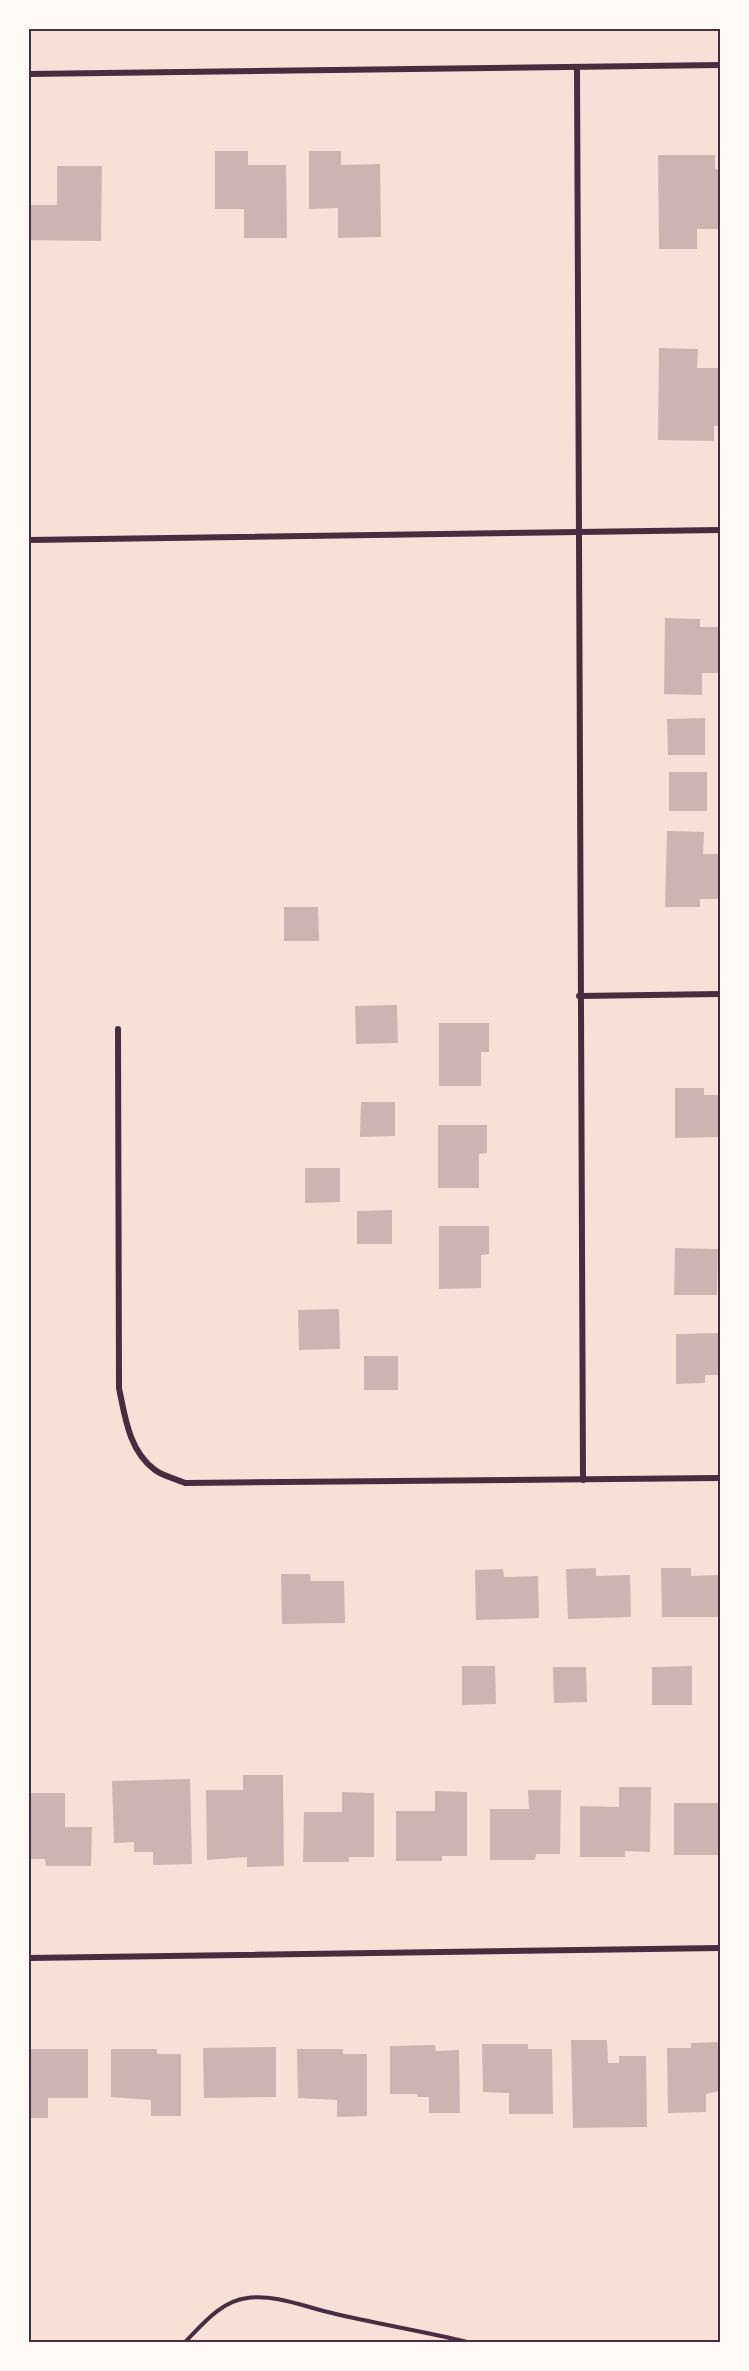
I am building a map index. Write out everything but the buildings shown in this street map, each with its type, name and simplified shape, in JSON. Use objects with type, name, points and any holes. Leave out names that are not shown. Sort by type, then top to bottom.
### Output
[{"type":"street","points":[[28,74],[720,64]]},
{"type":"street","points":[[577,67],[577,532],[583,1480]]},
{"type":"street","points":[[28,540],[720,530]]},
{"type":"street","points":[[579,996],[720,994]]},
{"type":"street","points":[[118,1029],[119,1388],[127,1427],[139,1452],[155,1470],[185,1483],[720,1478]]},
{"type":"street","points":[[28,1958],[720,1948]]},
{"type":"path","points":[[184,2343],[216,2311],[246,2298],[303,2303],[331,2313],[422,2331],[467,2343]]}]
